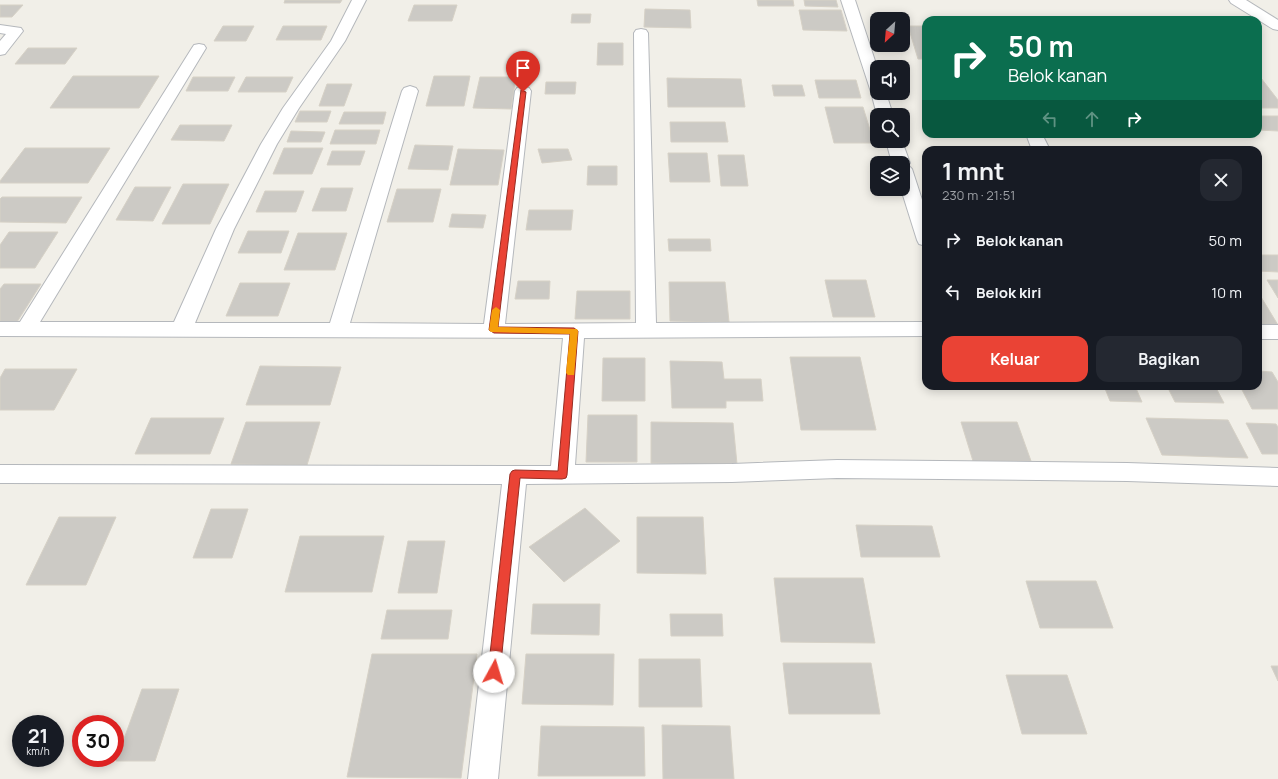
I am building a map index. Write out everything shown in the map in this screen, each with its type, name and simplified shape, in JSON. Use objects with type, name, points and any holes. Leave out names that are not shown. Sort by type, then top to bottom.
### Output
[{"type":"street","points":[[181,330],[225,229],[269,144],[291,108],[338,41],[359,0]]},
{"type":"street","points":[[848,0],[870,68]]},
{"type":"street","points":[[1236,0],[1262,16]]},
{"type":"street","points":[[1262,16],[1278,26]]},
{"type":"street","points":[[0,29],[16,31],[0,51]]},
{"type":"street","points":[[642,33],[646,329]]},
{"type":"street","points":[[25,330],[199,48]]},
{"type":"street","points":[[338,330],[410,91]]},
{"type":"street","points":[[494,330],[523,92]]},
{"type":"street","points":[[910,191],[922,228]]},
{"type":"street","points":[[0,329],[574,331],[646,329],[922,329]]},
{"type":"street","points":[[562,475],[574,331]]},
{"type":"street","points":[[1262,332],[1278,332]]},
{"type":"street","points":[[0,474],[562,475],[732,473],[844,469],[1127,472],[1278,477]]},
{"type":"street","points":[[483,779],[515,474]]},
{"type":"building","points":[[285,0],[342,0],[340,3],[284,3]]},
{"type":"building","points":[[757,0],[793,0],[794,6],[758,6]]},
{"type":"building","points":[[804,0],[836,0],[838,7],[805,6]]},
{"type":"building","points":[[0,5],[23,5],[12,17],[0,17]]},
{"type":"building","points":[[414,5],[457,5],[452,21],[408,21]]},
{"type":"building","points":[[645,9],[690,10],[691,28],[644,27]]},
{"type":"building","points":[[799,10],[841,10],[847,31],[803,30]]},
{"type":"building","points":[[572,14],[591,14],[590,23],[571,23]]},
{"type":"building","points":[[223,26],[254,26],[246,41],[214,41]]},
{"type":"building","points":[[283,26],[327,26],[321,40],[276,40]]},
{"type":"building","points":[[910,26],[922,26],[922,59],[918,59],[910,33]]},
{"type":"building","points":[[598,43],[623,43],[623,65],[597,65]]},
{"type":"building","points":[[28,48],[77,48],[65,64],[15,64]]},
{"type":"building","points":[[73,76],[159,76],[139,108],[50,108]]},
{"type":"building","points":[[434,76],[470,76],[464,106],[426,106]]},
{"type":"building","points":[[193,77],[235,77],[228,91],[186,91]]},
{"type":"building","points":[[246,77],[293,77],[286,92],[238,92]]},
{"type":"building","points":[[480,77],[516,77],[511,109],[473,108]]},
{"type":"building","points":[[667,78],[741,79],[745,107],[668,107]]},
{"type":"building","points":[[1262,79],[1278,100],[1278,108],[1262,108]]},
{"type":"building","points":[[815,80],[856,80],[861,98],[819,98]]},
{"type":"building","points":[[546,82],[576,82],[575,94],[545,94]]},
{"type":"building","points":[[327,84],[352,84],[344,106],[319,106]]},
{"type":"building","points":[[772,85],[802,85],[805,96],[774,96]]},
{"type":"building","points":[[825,107],[863,107],[870,130],[870,143],[834,143]]},
{"type":"building","points":[[300,111],[331,111],[327,122],[295,122]]},
{"type":"building","points":[[344,112],[386,112],[383,124],[339,124]]},
{"type":"building","points":[[1262,116],[1278,116],[1278,131],[1262,130]]},
{"type":"building","points":[[670,122],[725,122],[728,142],[671,142]]},
{"type":"building","points":[[180,125],[232,125],[224,141],[171,140]]},
{"type":"building","points":[[335,130],[380,130],[376,144],[330,144]]},
{"type":"building","points":[[291,131],[325,132],[321,142],[287,142]]},
{"type":"building","points":[[415,145],[453,146],[448,170],[408,169]]},
{"type":"building","points":[[25,148],[110,148],[88,183],[0,183]]},
{"type":"building","points":[[284,148],[323,148],[312,174],[273,174]]},
{"type":"building","points":[[458,149],[504,150],[498,185],[450,185]]},
{"type":"building","points":[[538,149],[568,149],[572,160],[542,163]]},
{"type":"building","points":[[332,151],[365,151],[360,165],[327,165]]},
{"type":"building","points":[[668,153],[707,153],[710,182],[670,182]]},
{"type":"building","points":[[718,155],[744,155],[748,186],[721,186]]},
{"type":"building","points":[[588,166],[617,166],[617,185],[587,185]]},
{"type":"building","points":[[183,184],[229,184],[210,224],[162,224]]},
{"type":"building","points":[[135,187],[171,187],[153,221],[116,220]]},
{"type":"building","points":[[321,188],[353,188],[346,211],[312,211]]},
{"type":"building","points":[[397,189],[441,189],[433,222],[387,222]]},
{"type":"building","points":[[265,191],[304,191],[296,212],[256,212]]},
{"type":"building","points":[[2,197],[82,197],[66,223],[0,222],[0,199]]},
{"type":"building","points":[[529,210],[573,210],[571,230],[526,230]]},
{"type":"building","points":[[452,214],[486,215],[483,228],[449,227]]},
{"type":"building","points":[[248,231],[289,231],[281,253],[238,253]]},
{"type":"building","points":[[9,232],[58,232],[35,268],[0,268],[0,245]]},
{"type":"building","points":[[298,233],[347,233],[335,270],[284,270]]},
{"type":"building","points":[[668,239],[710,239],[711,251],[669,251]]},
{"type":"building","points":[[1262,255],[1278,255],[1278,272],[1262,271]]},
{"type":"building","points":[[825,280],[866,280],[875,317],[833,317]]},
{"type":"building","points":[[1267,280],[1278,280],[1278,298]]},
{"type":"building","points":[[518,281],[550,281],[549,299],[515,299]]},
{"type":"building","points":[[669,282],[725,282],[729,322],[670,321]]},
{"type":"building","points":[[240,283],[290,283],[278,316],[226,316]]},
{"type":"building","points":[[4,284],[41,284],[17,322],[0,322],[0,289]]},
{"type":"building","points":[[577,291],[630,291],[630,319],[575,319]]},
{"type":"building","points":[[1262,299],[1278,325],[1262,325]]},
{"type":"building","points":[[790,357],[860,357],[876,430],[801,430]]},
{"type":"building","points":[[603,358],[645,358],[645,401],[602,401]]},
{"type":"building","points":[[670,361],[722,362],[724,379],[761,379],[763,401],[726,401],[726,408],[672,408]]},
{"type":"building","points":[[260,366],[341,367],[330,405],[246,405]]},
{"type":"building","points":[[5,369],[77,369],[54,410],[0,410],[0,378]]},
{"type":"building","points":[[1262,371],[1272,372],[1278,382],[1278,409],[1252,409],[1242,390],[1262,390]]},
{"type":"building","points":[[1106,390],[1137,390],[1142,402],[1110,401]]},
{"type":"building","points":[[1169,390],[1217,390],[1224,403],[1175,402]]},
{"type":"building","points":[[588,415],[637,415],[637,462],[586,462]]},
{"type":"building","points":[[151,418],[224,418],[210,454],[135,454]]},
{"type":"building","points":[[1146,418],[1228,420],[1248,458],[1162,455]]},
{"type":"building","points":[[246,422],[320,422],[307,465],[231,464]]},
{"type":"building","points":[[651,422],[733,423],[737,464],[651,463]]},
{"type":"building","points":[[961,422],[1017,422],[1031,461],[973,461]]},
{"type":"building","points":[[1246,423],[1276,424],[1278,427],[1278,454],[1262,454]]},
{"type":"building","points":[[585,508],[620,541],[564,582],[529,547]]},
{"type":"building","points":[[211,509],[248,509],[232,558],[193,558]]},
{"type":"building","points":[[59,517],[116,517],[86,585],[26,585]]},
{"type":"building","points":[[637,517],[703,517],[706,574],[637,573]]},
{"type":"building","points":[[856,525],[932,526],[940,557],[861,557]]},
{"type":"building","points":[[300,536],[384,536],[372,592],[285,592]]},
{"type":"building","points":[[408,541],[445,541],[437,593],[398,593]]},
{"type":"building","points":[[774,578],[863,578],[875,643],[781,642]]},
{"type":"building","points":[[1026,581],[1096,581],[1113,628],[1040,628]]},
{"type":"building","points":[[533,604],[600,604],[599,635],[531,634]]},
{"type":"building","points":[[387,610],[452,610],[448,639],[381,639]]},
{"type":"building","points":[[670,614],[722,614],[723,636],[671,636]]},
{"type":"building","points":[[372,654],[477,654],[461,778],[347,777]]},
{"type":"building","points":[[526,654],[614,654],[613,705],[522,704]]},
{"type":"building","points":[[639,659],[700,659],[702,707],[639,707]]},
{"type":"building","points":[[783,663],[871,663],[880,714],[789,714]]},
{"type":"building","points":[[1271,666],[1278,666],[1278,681]]},
{"type":"building","points":[[1006,675],[1067,675],[1087,734],[1022,734]]},
{"type":"building","points":[[142,689],[179,689],[155,761],[124,761],[124,739]]},
{"type":"building","points":[[662,725],[730,726],[734,779],[663,779]]},
{"type":"building","points":[[541,726],[644,727],[645,776],[538,776]]},
{"type":"slow traffic","points":[[496,310],[494,330],[574,331],[571,373]]},
{"type":"route","points":[[494,672],[515,474],[562,475],[574,331],[494,330],[523,92]]}]
